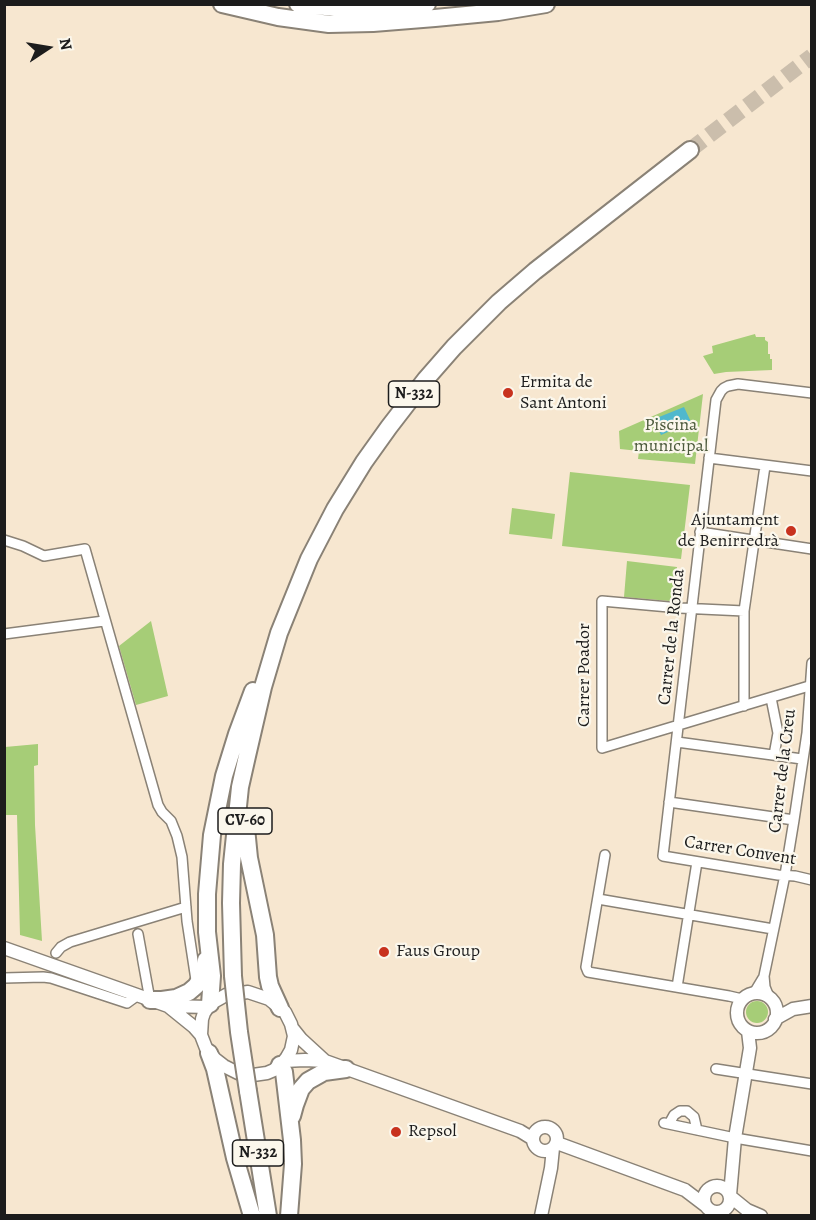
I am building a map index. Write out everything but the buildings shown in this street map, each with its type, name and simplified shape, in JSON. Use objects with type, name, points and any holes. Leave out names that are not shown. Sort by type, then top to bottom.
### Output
[{"type":"highway","points":[[222,4],[278,17],[329,24],[435,18],[498,12],[546,4]]},
{"type":"highway","points":[[298,4],[344,9],[427,4]]},
{"type":"highway","name":"N-332","points":[[268,1215],[239,1032],[233,976],[232,864],[240,787],[263,687],[286,614],[324,529],[364,462],[454,347],[499,302],[535,271],[690,150]]},
{"type":"highway","points":[[144,998],[162,1000],[176,998],[196,986],[204,974],[212,835],[224,776],[273,628],[286,614]]},
{"type":"highway","name":"CV-60","points":[[279,633],[275,668],[260,723],[248,781],[245,816],[249,858],[265,935],[268,977],[280,1008]]},
{"type":"highway","points":[[207,925],[212,976],[209,1006]]},
{"type":"highway","points":[[209,1053],[215,1069],[235,1158],[252,1215]]},
{"type":"highway","points":[[282,1063],[291,1123],[293,1164],[289,1215]]},
{"type":"highway","points":[[291,1123],[301,1089],[308,1081],[324,1072],[346,1069]]},
{"type":"street","name":"Carrer de la Ronda","points":[[663,856],[717,397],[724,388],[744,384],[812,393]]},
{"type":"street","points":[[709,458],[812,471]]},
{"type":"street","points":[[744,706],[744,611],[765,466]]},
{"type":"street","points":[[700,532],[812,549]]},
{"type":"street","points":[[4,540],[44,556],[85,549],[158,805],[171,821],[177,836],[182,857],[187,921],[196,980]]},
{"type":"street","name":"Carrer Poador","points":[[678,725],[602,748],[602,602],[691,608]]},
{"type":"street","points":[[691,608],[744,611]]},
{"type":"street","points":[[4,634],[104,621]]},
{"type":"street","name":"Carrer de la Creu","points":[[764,976],[785,875],[802,759],[809,734],[811,668]]},
{"type":"street","points":[[678,725],[809,686]]},
{"type":"street","points":[[771,698],[778,733],[774,755]]},
{"type":"street","points":[[677,742],[802,759]]},
{"type":"street","points":[[800,775],[812,777]]},
{"type":"street","points":[[669,802],[794,820]]},
{"type":"street","points":[[605,855],[586,967],[588,972],[729,996],[740,1003]]},
{"type":"street","name":"Carrer Convent","points":[[663,856],[812,880]]},
{"type":"street","points":[[677,987],[697,862]]},
{"type":"street","points":[[598,900],[773,929]]},
{"type":"street","points":[[186,907],[207,925]]},
{"type":"street","points":[[56,952],[78,940],[186,907]]},
{"type":"street","points":[[138,934],[144,998]]},
{"type":"street","points":[[4,948],[168,1006],[190,1008],[209,1006],[226,995],[248,992],[269,999],[289,1018],[294,1036],[291,1050],[282,1063],[267,1073],[246,1075],[229,1069],[209,1053],[201,1035],[194,1027],[168,1006]]},
{"type":"street","points":[[754,993],[764,976]]},
{"type":"street","points":[[750,1048],[775,1019],[776,1013],[765,987],[764,976]]},
{"type":"street","points":[[4,978],[51,978],[127,1003],[144,998]]},
{"type":"street","points":[[764,1031],[748,1031],[740,1023],[736,1011],[749,994],[760,993],[793,1009]]},
{"type":"street","points":[[201,1035],[202,1019],[209,1006]]},
{"type":"street","points":[[775,1019],[793,1009],[812,1006]]},
{"type":"street","points":[[293,1029],[325,1061]]},
{"type":"street","points":[[721,1207],[733,1155],[750,1048],[748,1031]]},
{"type":"street","points":[[282,1063],[305,1060],[325,1061],[520,1131],[536,1134],[545,1127],[552,1129],[557,1135],[550,1147],[550,1168],[542,1215]]},
{"type":"street","points":[[716,1069],[812,1084]]},
{"type":"street","points":[[698,1130],[694,1117],[687,1111],[680,1111],[666,1123],[698,1130],[735,1138],[812,1150]]},
{"type":"street","points":[[536,1134],[536,1146],[550,1147],[685,1190],[721,1207]]},
{"type":"street","points":[[733,1155],[704,1196],[704,1200],[721,1207],[747,1210],[761,1215]]},
{"type":"street","points":[[685,1190],[723,1187],[726,1189],[721,1207]]},
{"type":"green space","points":[[755,334],[756,337],[765,337],[768,342],[772,370],[714,374],[703,356],[713,353],[712,346]]},
{"type":"green space","name":"Piscina municipal","points":[[703,394],[695,464],[638,459],[639,451],[620,449],[619,431]]},
{"type":"green space","points":[[570,472],[690,485],[681,559],[562,546]]},
{"type":"green space","points":[[512,508],[555,514],[552,539],[509,534]]},
{"type":"green space","points":[[627,561],[677,567],[676,596],[670,601],[624,597]]},
{"type":"green space","points":[[151,621],[168,696],[136,705],[119,646]]},
{"type":"green space","points":[[38,744],[38,765],[34,766],[35,825],[42,941],[20,935],[17,815],[4,815],[5,747]]},
{"type":"green space","points":[[757,1001],[765,1004],[768,1012],[765,1020],[757,1023],[749,1020],[746,1012],[749,1004]]},
{"type":"water","points":[[684,407],[691,422],[661,435],[654,419]]},
{"type":"tunnel","points":[[690,150],[812,56]]},
{"type":"place","name":"Ermita de Sant Antoni","points":[[508,393]]},
{"type":"place","name":"Ajuntament de Benirredrà","points":[[791,531]]},
{"type":"place","name":"Faus Group","points":[[384,952]]},
{"type":"place","name":"Repsol","points":[[396,1132]]}]
